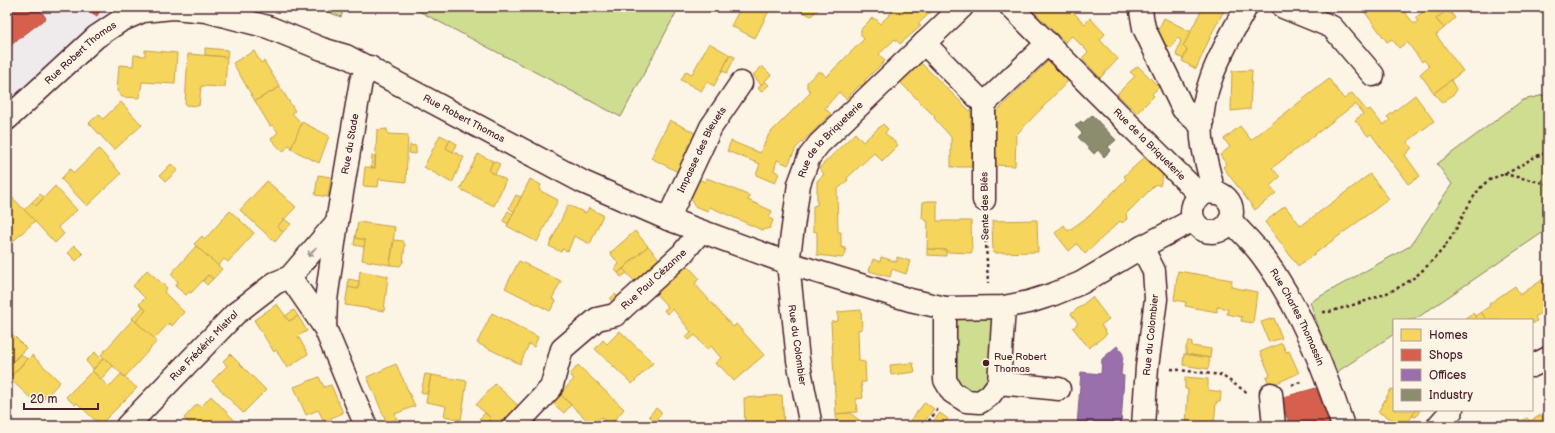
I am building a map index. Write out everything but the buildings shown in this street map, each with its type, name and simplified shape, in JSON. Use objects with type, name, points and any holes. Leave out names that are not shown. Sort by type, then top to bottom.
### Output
[{"type":"street","name":"Rue de la Briqueterie","points":[[788,262],[799,184],[809,157],[819,144],[962,7]]},
{"type":"street","name":"Rue de la Briqueterie","points":[[1011,7],[1208,194]]},
{"type":"street","points":[[1142,7],[1141,11],[1144,28],[1183,109],[1202,126]]},
{"type":"street","points":[[1208,194],[1202,140],[1205,98],[1218,61],[1246,7]]},
{"type":"street","points":[[1283,7],[1332,27],[1373,75]]},
{"type":"street","name":"Rue Robert Thomas","points":[[7,119],[96,37],[120,21],[144,11],[173,8],[206,11],[268,27],[322,49],[346,56],[370,67],[583,182],[668,219],[700,232],[788,262],[910,300],[945,308],[995,307],[1035,300],[1081,283],[1142,247],[1193,220]]},
{"type":"street","points":[[924,43],[984,104],[1048,42]]},
{"type":"street","name":"Rue du Stade","points":[[325,328],[326,300],[337,222],[361,81],[370,67]]},
{"type":"street","name":"Impasse des Bleuets","points":[[668,219],[711,127],[741,83]]},
{"type":"street","name":"Sente des Blés","points":[[984,104],[984,200]]},
{"type":"street","points":[[1208,194],[1220,194],[1229,203],[1232,214],[1227,226],[1221,230],[1208,232],[1202,230],[1193,220],[1193,207],[1196,200],[1208,194]]},
{"type":"street","name":"Rue Charles Thomassin","points":[[1230,220],[1261,253],[1297,310],[1344,426]]},
{"type":"street","points":[[290,277],[337,222]]},
{"type":"street","name":"Rue Paul Cézanne","points":[[515,426],[551,388],[562,349],[597,319],[615,315],[682,254],[700,232]]},
{"type":"street","name":"Rue du Colombier","points":[[1142,247],[1154,271],[1156,299],[1147,367],[1143,426]]},
{"type":"street","name":"Rue du Colombier","points":[[788,262],[798,360],[811,426]]},
{"type":"street","name":"Rue du Stade","points":[[290,277],[325,328],[366,426]]},
{"type":"street","name":"Rue Frédéric Mistral","points":[[127,426],[235,314],[275,283],[290,277]]},
{"type":"street","points":[[945,308],[945,380],[952,392],[966,400],[980,402],[990,395],[998,383],[995,307]]},
{"type":"street","points":[[1533,366],[1548,358]]},
{"type":"street","points":[[998,383],[1059,389]]},
{"type":"street","points":[[1271,394],[1274,426]]},
{"type":"street","points":[[1438,426],[1451,411]]},
{"type":"path","points":[[1297,310],[1314,313],[1329,312],[1402,286],[1417,275],[1446,244],[1462,216],[1484,184],[1496,177],[1512,171],[1538,154],[1548,152]]},
{"type":"path","points":[[1503,174],[1548,184]]},
{"type":"path","name":"Sente des Blés","points":[[984,200],[988,294],[995,307]]},
{"type":"path","points":[[1147,367],[1221,374],[1259,399],[1323,372]]},
{"type":"shaded area","points":[[7,7],[114,7],[7,105]]},
{"type":"green space","points":[[315,7],[344,7],[341,17]]},
{"type":"green space","points":[[411,7],[679,7],[621,117]]},
{"type":"green space","points":[[1548,94],[1548,229],[1415,319],[1393,319],[1393,335],[1334,374],[1310,302],[1410,246],[1452,184],[1437,164],[1523,100]]},
{"type":"green space","points":[[954,318],[996,319],[994,369],[987,389],[965,392],[953,383]]},
{"type":"place","name":"Rue Robert Thomas","points":[[986,363]]}]
